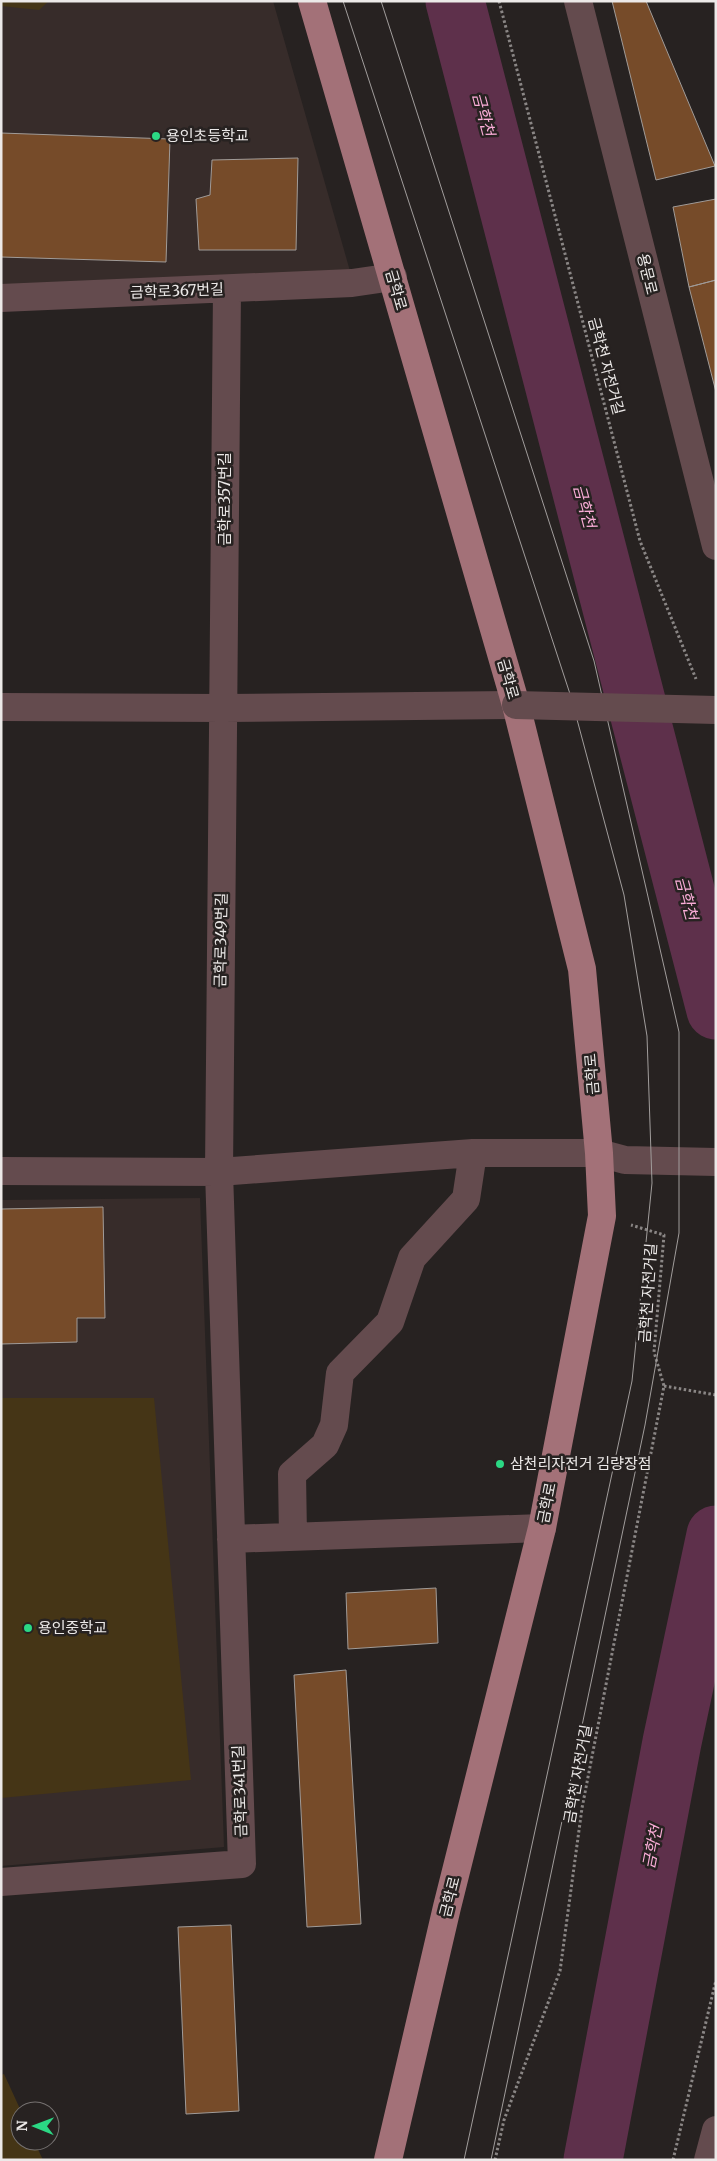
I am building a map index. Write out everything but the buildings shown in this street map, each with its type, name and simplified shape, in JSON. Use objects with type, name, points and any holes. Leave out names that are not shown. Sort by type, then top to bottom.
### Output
[{"type":"main road","name":"금학로","points":[[312,1],[516,706],[582,970],[599,1154],[602,1216],[542,1528],[447,1907],[388,2160]]},
{"type":"street","name":"용문로","points":[[578,1],[716,546]]},
{"type":"street","name":"금학로367번길","points":[[1,298],[352,283],[392,277]]},
{"type":"street","name":"금학로357번길","points":[[223,708],[227,289]]},
{"type":"street","points":[[1,707],[516,706],[716,710]]},
{"type":"street","name":"금학로349번길","points":[[223,708],[219,1172],[231,1538]]},
{"type":"street","points":[[294,1536],[292,1474],[325,1445],[334,1425],[340,1373],[390,1322],[412,1258],[466,1199],[473,1154]]},
{"type":"street","points":[[1,1171],[219,1172],[473,1154],[599,1154],[625,1160],[716,1162]]},
{"type":"street","points":[[231,1538],[542,1528]]},
{"type":"street","name":"금학로341번길","points":[[1,1882],[242,1864],[231,1538]]},
{"type":"street","points":[[708,2160],[716,2130]]},
{"type":"path","name":"금학천 자전거길","points":[[500,1],[640,541],[698,684]]},
{"type":"path","name":"금학천 자전거길","points":[[495,2160],[504,2120],[560,1971],[582,1808],[664,1386],[654,1352],[664,1235],[602,1216]]},
{"type":"path","points":[[664,1386],[716,1395]]},
{"type":"path","points":[[673,2160],[716,1980]]},
{"type":"shaded area","name":"용인초등학교","points":[[1,1],[273,1],[350,271],[1,296]]},
{"type":"shaded area","points":[[1,1],[49,1],[39,10],[1,6]]},
{"type":"shaded area","points":[[200,1198],[224,1847],[1,1866],[1,1200]]},
{"type":"shaded area","points":[[1,1398],[154,1398],[191,1780],[1,1798]]},
{"type":"shaded area","points":[[4,2074],[16,2101],[10,2101],[10,2151],[39,2151],[43,2160],[1,2160],[1,2075]]},
{"type":"waterway","name":"금학천","points":[[455,1],[716,1010]]},
{"type":"waterway","name":"금학천","points":[[593,2160],[672,1742],[716,1535]]},
{"type":"tram line","points":[[343,1],[571,697],[624,895],[647,1036],[652,1183],[632,1381],[464,2160]]},
{"type":"tram line","points":[[381,1],[594,661],[679,1032],[679,1233],[645,1425],[491,2160]]},
{"type":"place","name":"용인초등학교","points":[[156,136]]},
{"type":"place","name":"삼천리자전거 김량장점","points":[[500,1464]]},
{"type":"place","name":"용인중학교","points":[[28,1628]]}]
